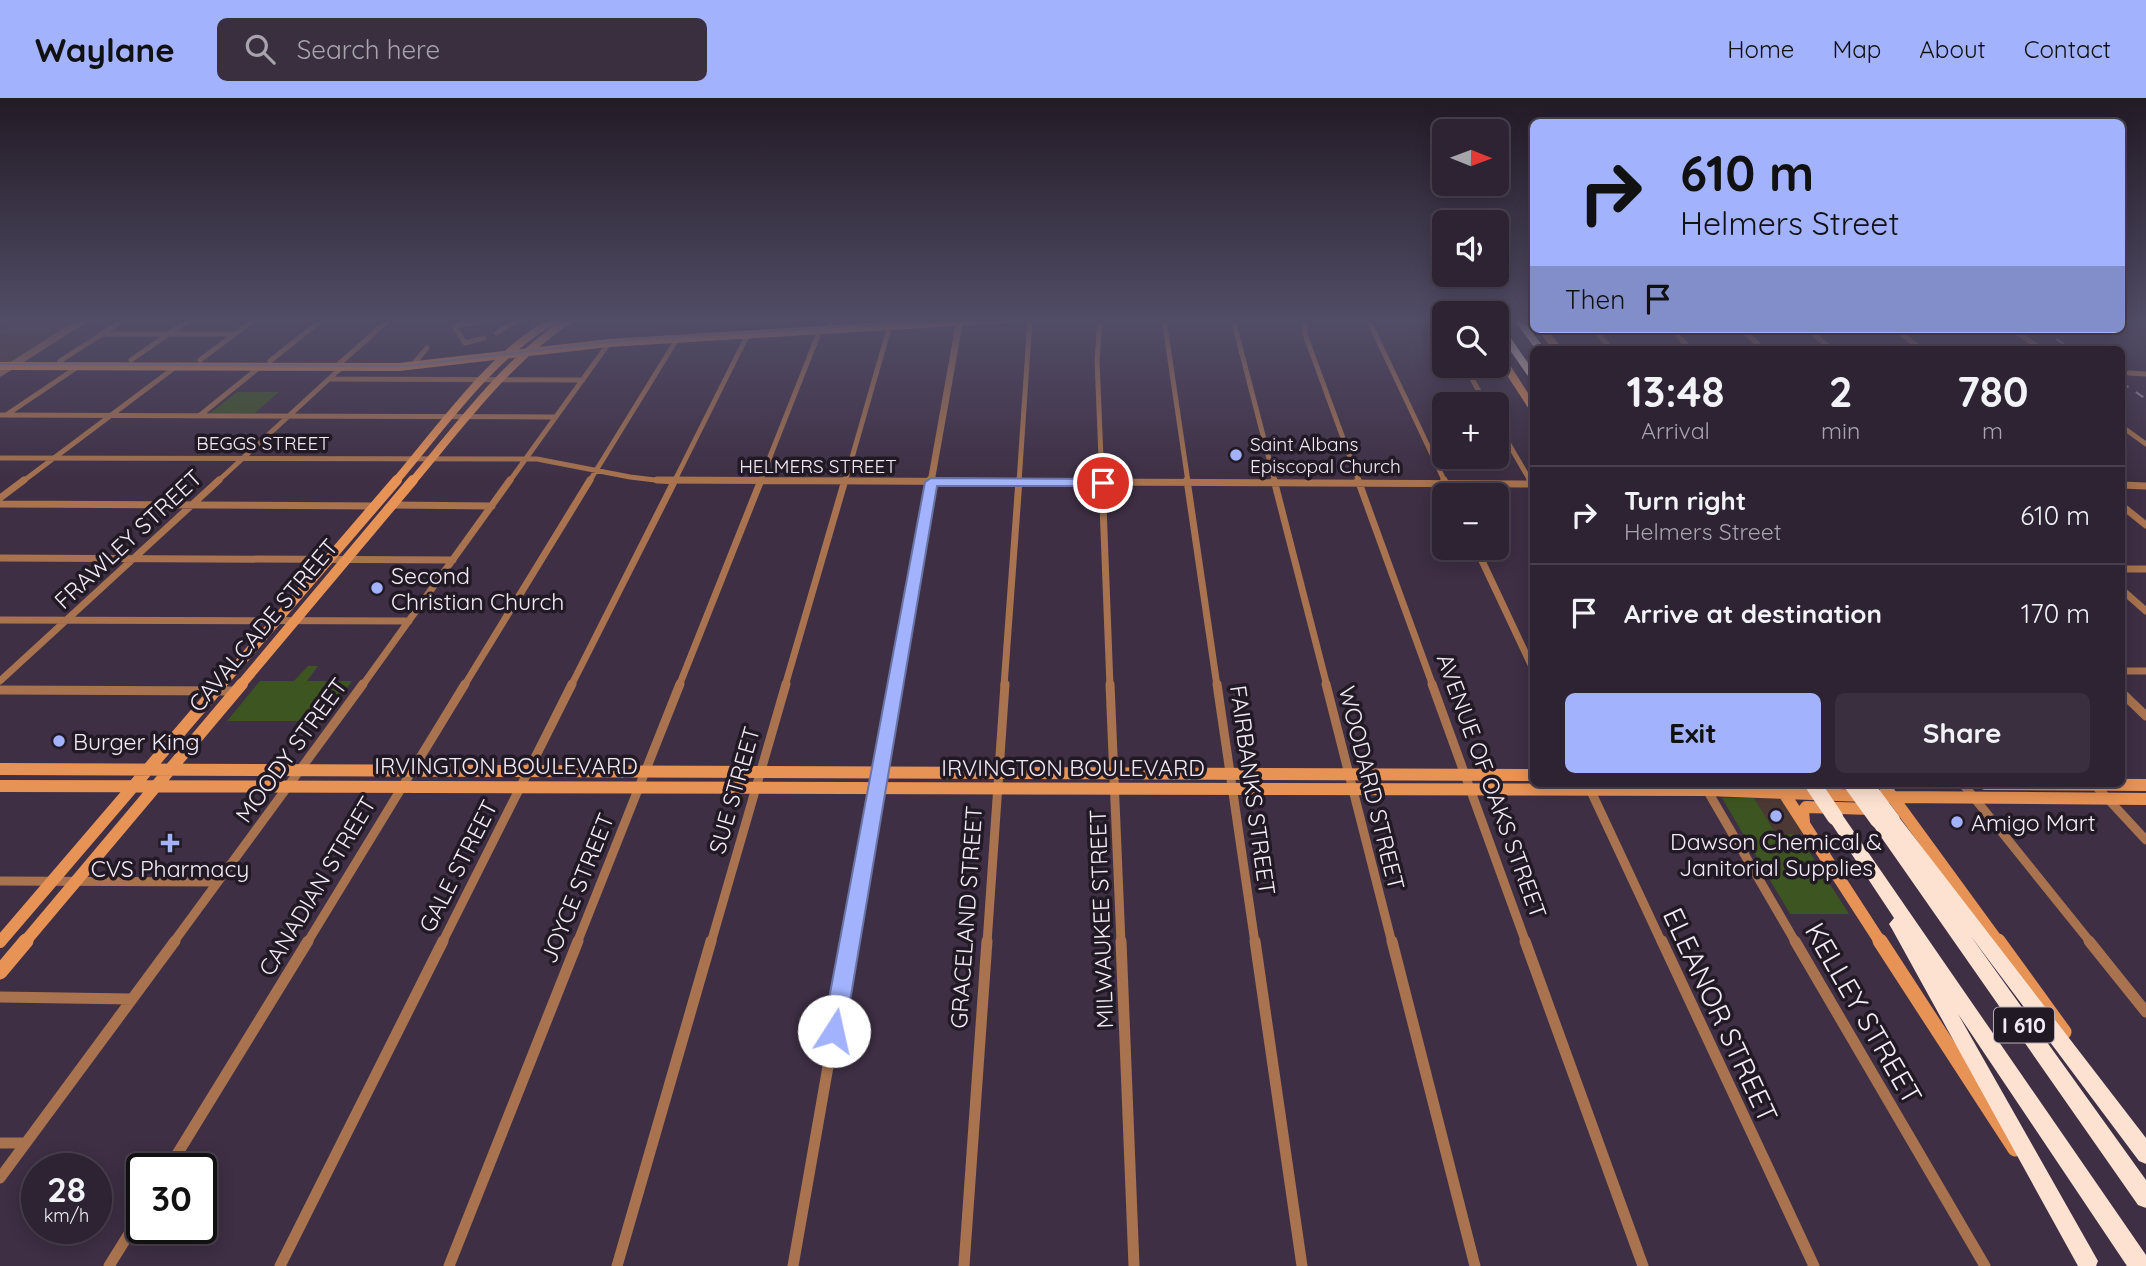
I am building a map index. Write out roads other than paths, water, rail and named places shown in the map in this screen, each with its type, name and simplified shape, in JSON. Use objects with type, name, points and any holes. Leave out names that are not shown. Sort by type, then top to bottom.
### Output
[{"type":"highway","name":"I 610","points":[[1815,787],[2140,1266]]},
{"type":"highway","name":"I 610","points":[[1855,787],[1885,820],[2146,1198]]},
{"type":"highway","points":[[1867,787],[1885,820],[2146,1154]]},
{"type":"highway","points":[[1849,837],[2089,1264]]},
{"type":"main road","name":"CAVALCADE STREET","points":[[0,942],[489,374]]},
{"type":"main road","name":"CAVALCADE STREET","points":[[0,972],[503,374]]},
{"type":"main road","points":[[1511,374],[1530,403]]},
{"type":"main road","name":"IRVINGTON BOULEVARD","points":[[0,769],[1530,775]]},
{"type":"main road","points":[[24,786],[40,770]]},
{"type":"main road","points":[[2125,785],[2146,785]]},
{"type":"main road","name":"IRVINGTON BOULEVARD","points":[[0,786],[1233,789],[1706,787],[1781,788],[1892,797],[2146,799]]},
{"type":"main road","points":[[1885,787],[2146,1144]]},
{"type":"main road","points":[[1781,788],[2089,1264]]},
{"type":"main road","points":[[1804,824],[1803,811],[1814,805],[1890,811],[1916,830]]},
{"type":"street","points":[[3,415],[67,374]]},
{"type":"street","points":[[0,498],[167,374]]},
{"type":"street","points":[[199,416],[252,374]]},
{"type":"street","name":"FRAWLEY STREET","points":[[0,681],[334,374]]},
{"type":"street","name":"MOODY STREET","points":[[0,1178],[301,770],[588,374]]},
{"type":"street","name":"CANADIAN STREET","points":[[178,1153],[656,374]]},
{"type":"street","name":"GALE STREET","points":[[280,1266],[728,374]]},
{"type":"street","name":"JOYCE STREET","points":[[449,1266],[803,374]]},
{"type":"street","name":"SUE STREET","points":[[618,1266],[877,374]]},
{"type":"street","points":[[793,1266],[950,374]]},
{"type":"street","name":"GRACELAND STREET","points":[[964,1266],[1026,374]]},
{"type":"street","name":"MILWAUKEE STREET","points":[[1098,374],[1133,1266]]},
{"type":"street","name":"FAIRBANKS STREET","points":[[1172,374],[1302,1266]]},
{"type":"street","name":"WOODARD STREET","points":[[1247,374],[1475,1266]]},
{"type":"street","name":"AVENUE OF OAKS STREET","points":[[1320,374],[1643,1266]]},
{"type":"street","points":[[1394,374],[1446,483]]},
{"type":"street","points":[[330,379],[583,380]]},
{"type":"street","points":[[3,415],[556,416]]},
{"type":"street","points":[[2125,429],[2146,444]]},
{"type":"street","points":[[1509,445],[1530,482]]},
{"type":"street","name":"BEGGS STREET","points":[[0,458],[526,459]]},
{"type":"street","name":"HELMERS STREET","points":[[526,459],[674,482],[1432,483]]},
{"type":"street","name":"HELMERS STREET","points":[[1509,484],[1530,485]]},
{"type":"street","points":[[2125,485],[2146,486]]},
{"type":"street","points":[[0,504],[376,506]]},
{"type":"street","points":[[392,505],[492,506]]},
{"type":"street","points":[[2125,508],[2146,525]]},
{"type":"street","points":[[0,558],[453,560]]},
{"type":"street","points":[[1482,560],[1530,663]]},
{"type":"street","points":[[2125,569],[2146,569]]},
{"type":"street","points":[[2125,593],[2146,611]]},
{"type":"street","points":[[0,620],[409,621]]},
{"type":"street","points":[[2125,671],[2146,671]]},
{"type":"street","points":[[0,690],[235,691]]},
{"type":"street","points":[[2125,696],[2146,716]]},
{"type":"street","name":"ELEANOR STREET","points":[[1589,787],[1814,1266]]},
{"type":"street","name":"KELLEY STREET","points":[[1706,787],[1984,1266]]},
{"type":"street","points":[[1966,787],[2146,1012]]},
{"type":"street","points":[[2097,787],[2146,840]]},
{"type":"street","points":[[0,881],[217,882]]},
{"type":"street","points":[[0,997],[132,999]]},
{"type":"street","points":[[0,1143],[25,1143]]},
{"type":"street","points":[[109,1266],[126,1239]]},
{"type":"railway","points":[[2125,385],[2146,399]]},
{"type":"place","name":"Saint Albans Episcopal Church","points":[[1236,455]]},
{"type":"place","name":"Second Christian Church","points":[[377,588]]},
{"type":"place","name":"Burger King","points":[[59,741]]},
{"type":"place","name":"Dawson Chemical & Janitorial Supplies","points":[[1776,816]]},
{"type":"place","name":"Amigo Mart","points":[[1957,822]]},
{"type":"place","name":"CVS Pharmacy","points":[[170,843]]}]
